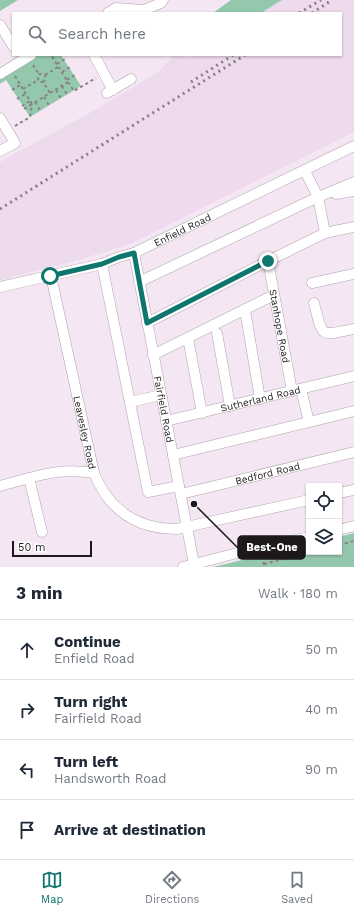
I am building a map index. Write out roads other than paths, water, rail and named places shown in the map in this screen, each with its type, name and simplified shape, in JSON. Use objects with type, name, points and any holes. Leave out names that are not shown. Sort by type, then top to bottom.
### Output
[{"type":"street","points":[[130,0],[135,9]]},
{"type":"street","points":[[110,12],[116,8],[153,10],[163,0]]},
{"type":"street","points":[[0,25],[12,44]]},
{"type":"street","points":[[95,56],[104,74],[110,92],[131,79]]},
{"type":"street","points":[[0,74],[10,68],[20,58]]},
{"type":"street","points":[[0,118],[14,143],[0,151]]},
{"type":"street","name":"Enfield Road","points":[[0,287],[102,264],[134,253],[354,146]]},
{"type":"street","points":[[304,171],[321,196],[326,233]]},
{"type":"street","points":[[139,282],[321,196],[354,182]]},
{"type":"street","points":[[321,196],[354,191]]},
{"type":"street","points":[[147,323],[326,233],[354,227]]},
{"type":"street","name":"Fairfield Road","points":[[134,253],[194,564]]},
{"type":"street","name":"Stanhope Road","points":[[268,261],[274,295],[296,390],[308,422]]},
{"type":"street","points":[[102,264],[130,402],[161,395]]},
{"type":"street","points":[[312,283],[354,274]]},
{"type":"street","name":"Leavesley Road","points":[[50,276],[94,474],[99,486],[107,498],[126,516],[137,521],[165,529],[188,528],[306,501]]},
{"type":"street","points":[[153,355],[274,295]]},
{"type":"street","points":[[314,304],[320,328],[324,333],[330,334],[354,329]]},
{"type":"street","points":[[246,310],[260,399]]},
{"type":"street","points":[[217,332],[230,406]]},
{"type":"street","points":[[188,338],[202,413]]},
{"type":"street","name":"Sutherland Road","points":[[166,421],[354,376]]},
{"type":"street","name":"Bedford Road","points":[[130,402],[148,492],[180,490],[354,452]]},
{"type":"street","points":[[173,455],[354,411]]},
{"type":"street","points":[[0,486],[62,471],[77,471],[94,474]]},
{"type":"street","points":[[29,478],[42,532]]},
{"type":"street","points":[[342,492],[354,490]]},
{"type":"street","points":[[342,529],[354,526]]},
{"type":"street","points":[[183,567],[306,538]]},
{"type":"railway","points":[[301,12],[321,0]]},
{"type":"railway","points":[[314,12],[332,0]]},
{"type":"railway","points":[[191,82],[231,56]]},
{"type":"railway","points":[[0,209],[243,56]]},
{"type":"place","name":"Best-One","points":[[194,504]]}]
